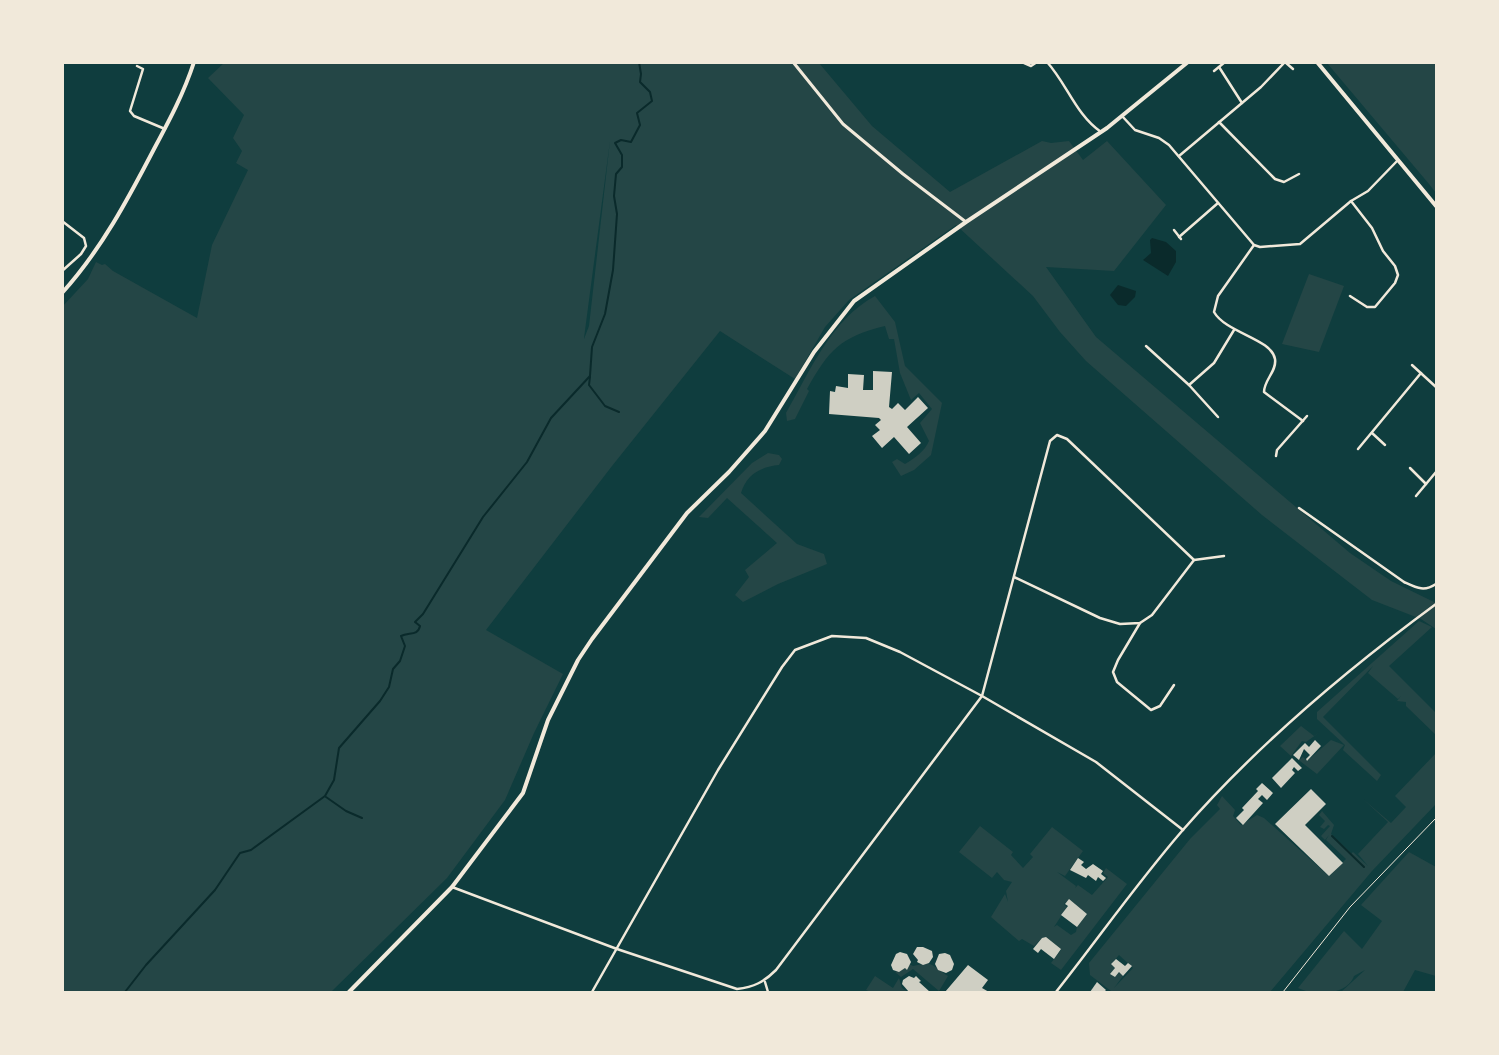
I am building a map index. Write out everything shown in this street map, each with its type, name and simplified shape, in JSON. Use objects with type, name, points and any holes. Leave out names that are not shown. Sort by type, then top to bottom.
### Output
[{"type":"main road","points":[[62,293],[80,273],[104,238],[137,183],[183,92],[194,62]]},
{"type":"main road","points":[[349,992],[452,887],[523,794],[548,720],[578,660],[687,513],[729,472],[765,431],[814,352],[854,301],[966,222],[1101,132],[1188,62]]},
{"type":"main road","points":[[1317,62],[1436,206]]},
{"type":"street","points":[[793,62],[843,124],[966,222]]},
{"type":"street","points":[[1022,62],[1030,66],[1038,62]]},
{"type":"street","points":[[1047,62],[1065,83],[1070,97],[1083,115],[1101,132]]},
{"type":"street","points":[[1214,71],[1225,62]]},
{"type":"street","points":[[1179,156],[1242,103],[1285,62],[1293,69]]},
{"type":"street","points":[[137,66],[143,69],[130,112],[134,116],[165,129]]},
{"type":"street","points":[[1219,67],[1242,103]]},
{"type":"street","points":[[1122,116],[1135,130],[1165,141],[1254,245],[1269,247],[1300,244],[1351,201],[1368,191],[1398,160]]},
{"type":"street","points":[[1219,122],[1275,179],[1284,182],[1299,174]]},
{"type":"street","points":[[1350,296],[1367,307],[1375,308],[1396,283],[1398,275],[1395,266],[1383,251],[1372,228],[1351,201]]},
{"type":"street","points":[[1174,230],[1180,238],[1218,203]]},
{"type":"street","points":[[62,221],[86,241],[85,250],[62,271]]},
{"type":"street","points":[[1254,245],[1218,296],[1214,307],[1217,317],[1234,330],[1273,352],[1275,365],[1264,392],[1303,421]]},
{"type":"street","points":[[1189,385],[1214,363],[1234,330]]},
{"type":"street","points":[[1146,346],[1189,385],[1218,417]]},
{"type":"street","points":[[1412,365],[1436,387]]},
{"type":"street","points":[[1358,449],[1421,374]]},
{"type":"street","points":[[1276,456],[1283,443],[1307,416]]},
{"type":"street","points":[[1372,433],[1385,445]]},
{"type":"street","points":[[452,887],[617,949],[737,989],[748,988],[765,981],[776,970],[982,696],[1050,441],[1057,435],[1067,439],[1194,560]]},
{"type":"street","points":[[1410,468],[1426,484]]},
{"type":"street","points":[[1416,496],[1436,472]]},
{"type":"street","points":[[1299,508],[1404,582],[1420,590],[1429,589],[1436,584]]},
{"type":"street","points":[[1174,685],[1160,706],[1151,710],[1117,682],[1113,672],[1140,623],[1152,615],[1194,560],[1224,556]]},
{"type":"street","points":[[1014,577],[1100,618],[1120,624],[1140,623]]},
{"type":"street","points":[[1056,992],[1142,879],[1183,830],[1278,732],[1388,640],[1436,605]]},
{"type":"street","points":[[592,992],[718,770],[782,667],[795,650],[832,636],[866,638],[900,652],[982,696],[1096,762],[1183,830]]},
{"type":"street","points":[[765,981],[768,992]]},
{"type":"path","points":[[1283,992],[1350,907],[1436,818]]},
{"type":"shaded area","points":[[224,63],[819,63],[872,126],[950,192],[1042,141],[1051,143],[1069,141],[1083,160],[1107,141],[1166,205],[1114,271],[1046,267],[1096,337],[1350,553],[1391,581],[1436,603],[1436,629],[1421,619],[1372,600],[1262,515],[1086,361],[1060,332],[1033,296],[956,225],[849,300],[825,327],[795,379],[720,331],[612,466],[486,630],[563,674],[534,733],[505,800],[447,878],[331,992],[63,992],[62,307],[88,279],[96,262],[102,265],[105,264],[113,271],[197,318],[212,245],[248,170],[236,163],[242,151],[233,138],[244,115],[208,78]],"holes":[[[610,141],[589,326],[584,339]]]},
{"type":"shaded area","points":[[1327,63],[1436,63],[1436,193],[1429,184]]},
{"type":"shaded area","points":[[1152,238],[1166,242],[1176,251],[1176,262],[1168,276],[1143,260],[1151,253],[1150,240]]},
{"type":"shaded area","points":[[1309,274],[1344,286],[1319,352],[1282,344]]},
{"type":"shaded area","points":[[1118,285],[1136,291],[1135,297],[1126,306],[1118,305],[1110,295]]},
{"type":"shaded area","points":[[875,296],[895,322],[905,366],[942,403],[931,455],[914,470],[901,476],[892,462],[897,459],[905,464],[925,448],[929,441],[920,423],[932,409],[919,393],[911,400],[900,373],[894,339],[889,339],[885,326],[857,335],[837,347],[822,364],[807,389],[809,391],[795,419],[787,421],[786,413],[813,364],[834,332],[846,318]]},
{"type":"shaded area","points":[[768,453],[779,455],[782,459],[779,465],[755,473],[747,481],[741,493],[797,544],[824,554],[827,564],[778,584],[743,602],[735,595],[749,577],[745,570],[777,543],[727,498],[708,518],[699,517],[752,463]]},
{"type":"shaded area","points":[[1419,621],[1432,627],[1389,666],[1436,713],[1436,735],[1406,706],[1406,702],[1397,701],[1401,696],[1398,699],[1368,673],[1373,666],[1323,717],[1381,775],[1377,781],[1343,750],[1345,745],[1317,719],[1317,712]]},
{"type":"shaded area","points":[[1301,726],[1314,736],[1320,732],[1306,742],[1302,741],[1291,756],[1280,746]]},
{"type":"shaded area","points":[[1331,740],[1344,745],[1317,774],[1292,755],[1299,760],[1303,757],[1307,761]]},
{"type":"shaded area","points":[[1436,753],[1436,804],[1372,871],[1270,992],[1109,992],[1111,991],[1090,975],[1089,963],[1190,839],[1220,809],[1217,805],[1222,796],[1235,810],[1233,816],[1241,825],[1257,815],[1264,818],[1329,876],[1346,859],[1326,840],[1329,835],[1325,840],[1321,836],[1330,826],[1328,825],[1324,829],[1320,827],[1325,821],[1319,815],[1322,811],[1334,825],[1331,834],[1351,853],[1350,855],[1353,852],[1368,866],[1358,854],[1388,822],[1363,799],[1391,823],[1406,807],[1395,796]],"holes":[[[1119,955],[1133,968],[1114,988],[1123,976],[1119,972],[1115,977],[1111,974],[1115,968],[1111,964]]]},
{"type":"shaded area","points":[[980,826],[1013,852],[1011,855],[1023,868],[1033,857],[1030,854],[1052,827],[1083,851],[1065,876],[1057,872],[1076,886],[1075,888],[1078,885],[1092,895],[1108,877],[1103,873],[1106,868],[1127,884],[1061,970],[1051,963],[1061,950],[1046,938],[1042,938],[1034,946],[1022,939],[1019,941],[991,917],[1005,894],[1008,902],[1006,891],[1012,882],[1004,880],[997,872],[992,878],[959,852]],"holes":[[[1069,900],[1087,914],[1077,927],[1076,932],[1071,935],[1057,925],[1054,927],[1067,907],[1064,904]]]},
{"type":"shaded area","points":[[1409,852],[1436,867],[1436,976],[1415,970],[1403,992],[1341,992],[1365,970],[1354,976],[1350,983],[1337,991],[1321,993],[1298,988],[1344,931],[1362,949],[1382,921],[1361,905]]},
{"type":"shaded area","points":[[927,963],[948,976],[939,991],[913,969],[901,977],[895,972],[905,968],[907,970],[909,964],[913,966]]},
{"type":"shaded area","points":[[875,976],[893,988],[899,978],[902,988],[908,992],[871,992],[866,990]]},
{"type":"building","points":[[873,371],[892,372],[889,407],[892,409],[898,403],[905,410],[918,397],[928,408],[907,427],[921,443],[909,454],[894,437],[882,448],[872,436],[880,430],[875,425],[881,420],[879,418],[829,414],[830,391],[835,392],[836,386],[848,388],[848,374],[864,375],[863,390],[873,390]]},
{"type":"building","points":[[1315,740],[1321,746],[1307,761],[1306,759],[1310,755],[1304,749],[1299,760],[1293,755],[1305,743],[1309,747]]},
{"type":"building","points":[[1292,758],[1302,768],[1298,771],[1294,767],[1292,770],[1295,773],[1281,788],[1272,778]]},
{"type":"building","points":[[1262,783],[1273,793],[1267,800],[1262,795],[1258,799],[1263,803],[1243,825],[1236,818],[1244,810],[1242,808],[1258,791],[1256,789]]},
{"type":"building","points":[[1311,789],[1326,804],[1305,825],[1343,863],[1329,876],[1275,824]]},
{"type":"building","points":[[1078,858],[1084,862],[1081,865],[1086,869],[1093,864],[1103,871],[1101,874],[1106,878],[1103,881],[1098,877],[1096,881],[1088,875],[1086,878],[1070,870]]},
{"type":"building","points":[[1069,899],[1087,914],[1077,927],[1061,915],[1068,906],[1065,904]]},
{"type":"building","points":[[1046,937],[1061,949],[1054,959],[1041,949],[1038,953],[1033,949],[1042,938]]},
{"type":"building","points":[[917,947],[923,947],[932,951],[933,957],[929,963],[923,965],[917,962],[918,960],[913,954]]},
{"type":"building","points":[[900,952],[907,954],[911,962],[907,970],[905,968],[899,972],[893,970],[891,965],[896,954]]},
{"type":"building","points":[[945,953],[950,955],[954,964],[952,970],[946,973],[938,970],[935,964],[939,954]]},
{"type":"building","points":[[1116,959],[1125,966],[1128,963],[1132,966],[1123,976],[1119,972],[1115,977],[1110,974],[1115,968],[1111,964]]},
{"type":"building","points":[[968,965],[988,980],[982,988],[989,992],[945,992]]},
{"type":"building","points":[[909,976],[914,978],[916,976],[921,981],[919,982],[930,992],[909,992],[902,984],[903,980]]},
{"type":"building","points":[[1097,982],[1106,990],[1104,992],[1090,992]]},
{"type":"waterway","points":[[125,992],[146,965],[215,890],[240,853],[251,850],[325,796],[334,780],[339,748],[380,701],[389,687],[393,669],[400,661],[405,646],[401,636],[415,633],[419,629],[420,626],[415,622],[423,614],[483,517],[527,462],[551,418],[590,376],[592,347],[605,314],[613,270],[617,214],[614,196],[616,174],[622,167],[622,155],[615,143],[621,140],[631,142],[640,125],[637,113],[652,101],[650,92],[640,82],[639,62]]},
{"type":"waterway","points":[[590,377],[589,385],[605,406],[619,412]]},
{"type":"waterway","points":[[326,797],[346,811],[362,818]]},
{"type":"waterway","points":[[1332,836],[1364,867]]}]
